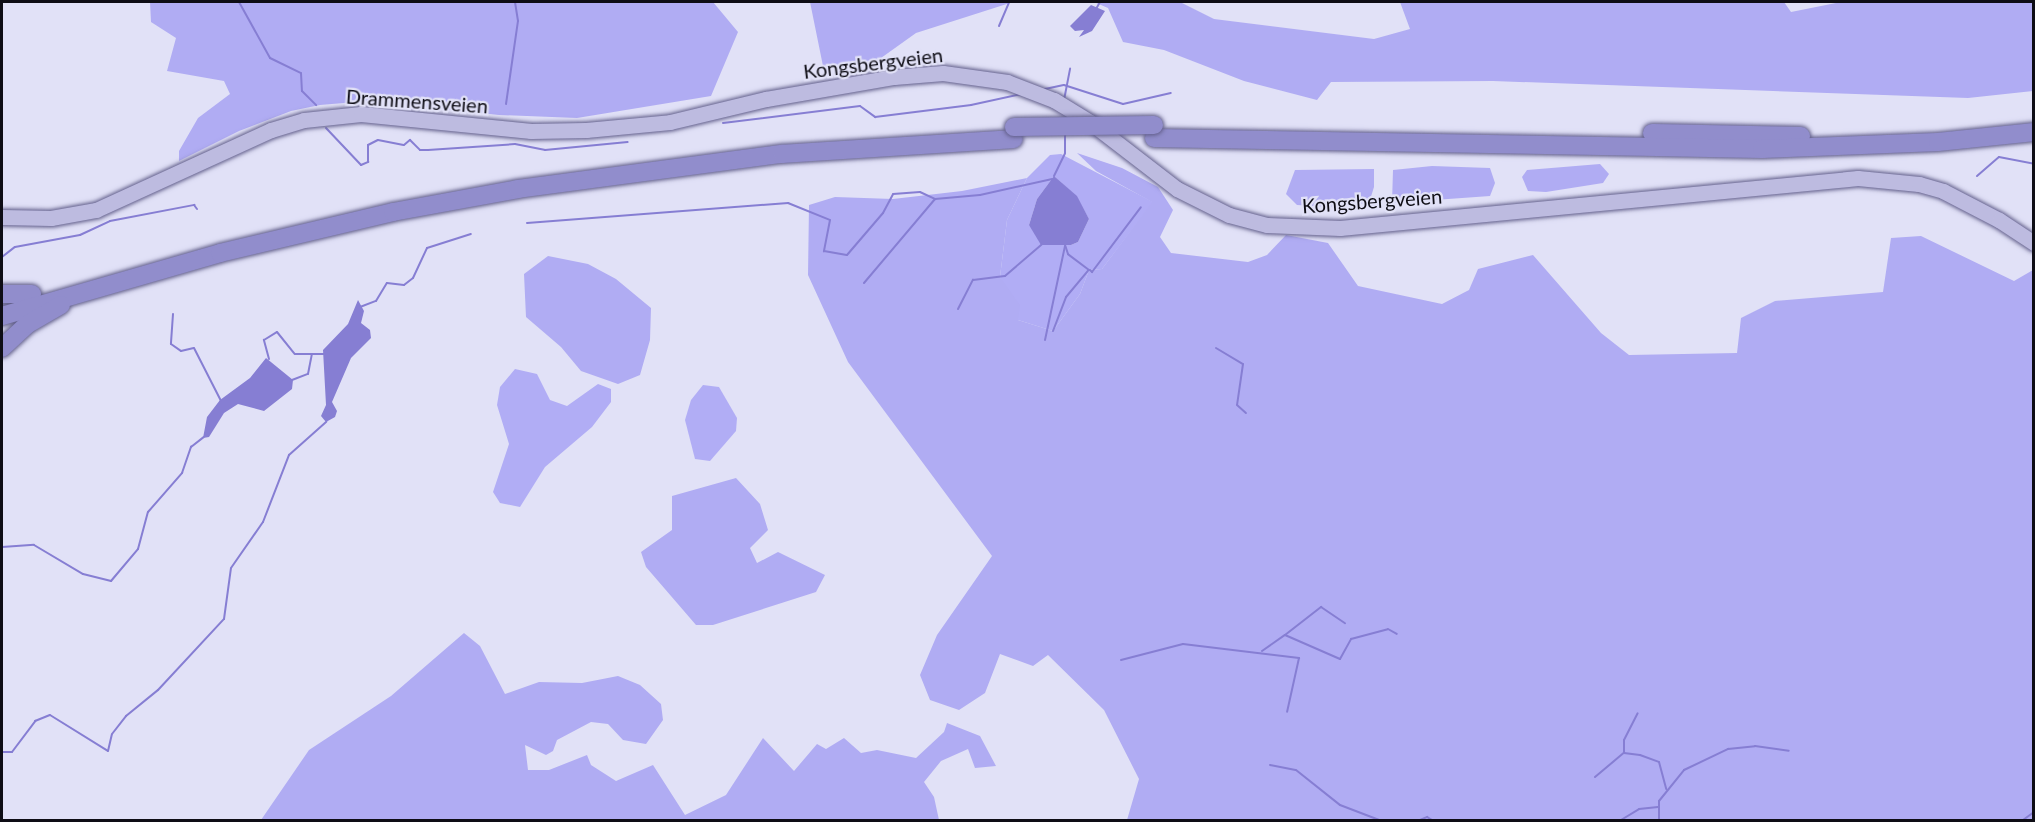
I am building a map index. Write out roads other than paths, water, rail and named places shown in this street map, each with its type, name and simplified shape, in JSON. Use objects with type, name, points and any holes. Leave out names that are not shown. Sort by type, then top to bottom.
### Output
[{"type":"highway","points":[[2,303],[258,231],[518,177],[773,143],[1014,133],[1154,132],[1842,138],[1944,134],[2034,124]]},
{"type":"highway","points":[[1154,132],[1762,148],[1938,142],[2034,132]]},
{"type":"highway","points":[[2,316],[82,291],[339,224],[528,187],[782,154],[1014,133]]},
{"type":"highway","points":[[2,348],[28,324],[82,291]]},
{"type":"highway","points":[[2,294],[32,294]]},
{"type":"main road","name":"Kongsbergveien","points":[[670,122],[856,83],[921,74],[961,74],[1007,82],[1054,100],[1090,122],[1177,189],[1229,215],[1267,225],[1340,228],[1858,178],[1919,184],[1943,191],[1999,220],[2034,243]]},
{"type":"main road","name":"Drammensveien","points":[[2,217],[51,218],[96,210],[271,130],[322,117],[378,115],[555,131],[670,122]]},
{"type":"waterway","points":[[239,2],[270,58],[301,73],[302,91],[316,105]]},
{"type":"waterway","points":[[506,104],[518,21],[515,2]]},
{"type":"waterway","points":[[999,26],[1009,2]]},
{"type":"waterway","points":[[1096,9],[1100,2]]},
{"type":"waterway","points":[[1064,100],[1070,69]]},
{"type":"waterway","points":[[1045,89],[1064,85],[1123,104],[1171,93]]},
{"type":"waterway","points":[[723,123],[860,106],[875,117],[971,105],[1022,94]]},
{"type":"waterway","points":[[326,128],[361,165],[368,162],[368,145],[378,140],[404,145],[410,140],[420,150],[515,144],[545,150],[628,142]]},
{"type":"waterway","points":[[1054,176],[1065,153],[1065,133]]},
{"type":"waterway","points":[[1977,176],[1999,157],[2034,164]]},
{"type":"waterway","points":[[527,223],[788,203],[830,220],[824,251],[847,255],[883,213],[893,194],[920,192],[935,199],[980,195],[1052,179]]},
{"type":"waterway","points":[[864,283],[935,199]]},
{"type":"waterway","points":[[2,257],[15,247],[80,235],[110,221],[194,205],[197,209]]},
{"type":"waterway","points":[[1090,270],[1092,272],[1141,207]]},
{"type":"waterway","points":[[360,307],[376,301],[387,283],[404,285],[413,278],[427,248],[471,234]]},
{"type":"waterway","points":[[958,309],[973,280],[1005,276],[1041,245]]},
{"type":"waterway","points":[[1053,331],[1066,297],[1089,270],[1068,254],[1065,245]]},
{"type":"waterway","points":[[1045,340],[1065,246]]},
{"type":"waterway","points":[[173,314],[171,344],[181,351],[194,348],[221,401]]},
{"type":"waterway","points":[[269,359],[264,340],[277,332],[295,354],[325,354]]},
{"type":"waterway","points":[[1216,348],[1243,364],[1237,405],[1246,413]]},
{"type":"waterway","points":[[292,380],[308,374],[312,354]]},
{"type":"waterway","points":[[2,752],[12,752],[35,721],[50,715],[108,751],[112,734],[126,716],[158,690],[224,619],[231,568],[263,522],[289,455],[326,422]]},
{"type":"waterway","points":[[2,547],[34,545],[83,574],[111,581],[138,549],[148,512],[182,473],[191,447],[204,437]]},
{"type":"waterway","points":[[1285,635],[1321,607],[1345,623]]},
{"type":"waterway","points":[[1262,651],[1285,635],[1340,659],[1351,639],[1388,629],[1397,634]]},
{"type":"waterway","points":[[1121,660],[1183,644],[1299,658],[1287,712]]},
{"type":"waterway","points":[[1624,753],[1624,740],[1638,713]]},
{"type":"waterway","points":[[1659,820],[1659,801],[1684,770],[1728,749],[1755,746],[1789,751]]},
{"type":"waterway","points":[[1595,777],[1624,753],[1640,755],[1659,762],[1666,789]]},
{"type":"waterway","points":[[1270,765],[1296,770],[1340,805],[1379,820]]},
{"type":"waterway","points":[[1621,820],[1639,809],[1658,807]]},
{"type":"waterway","points":[[2023,820],[2034,812]]},
{"type":"waterway","points":[[1420,820],[1427,817],[1432,820]]}]
